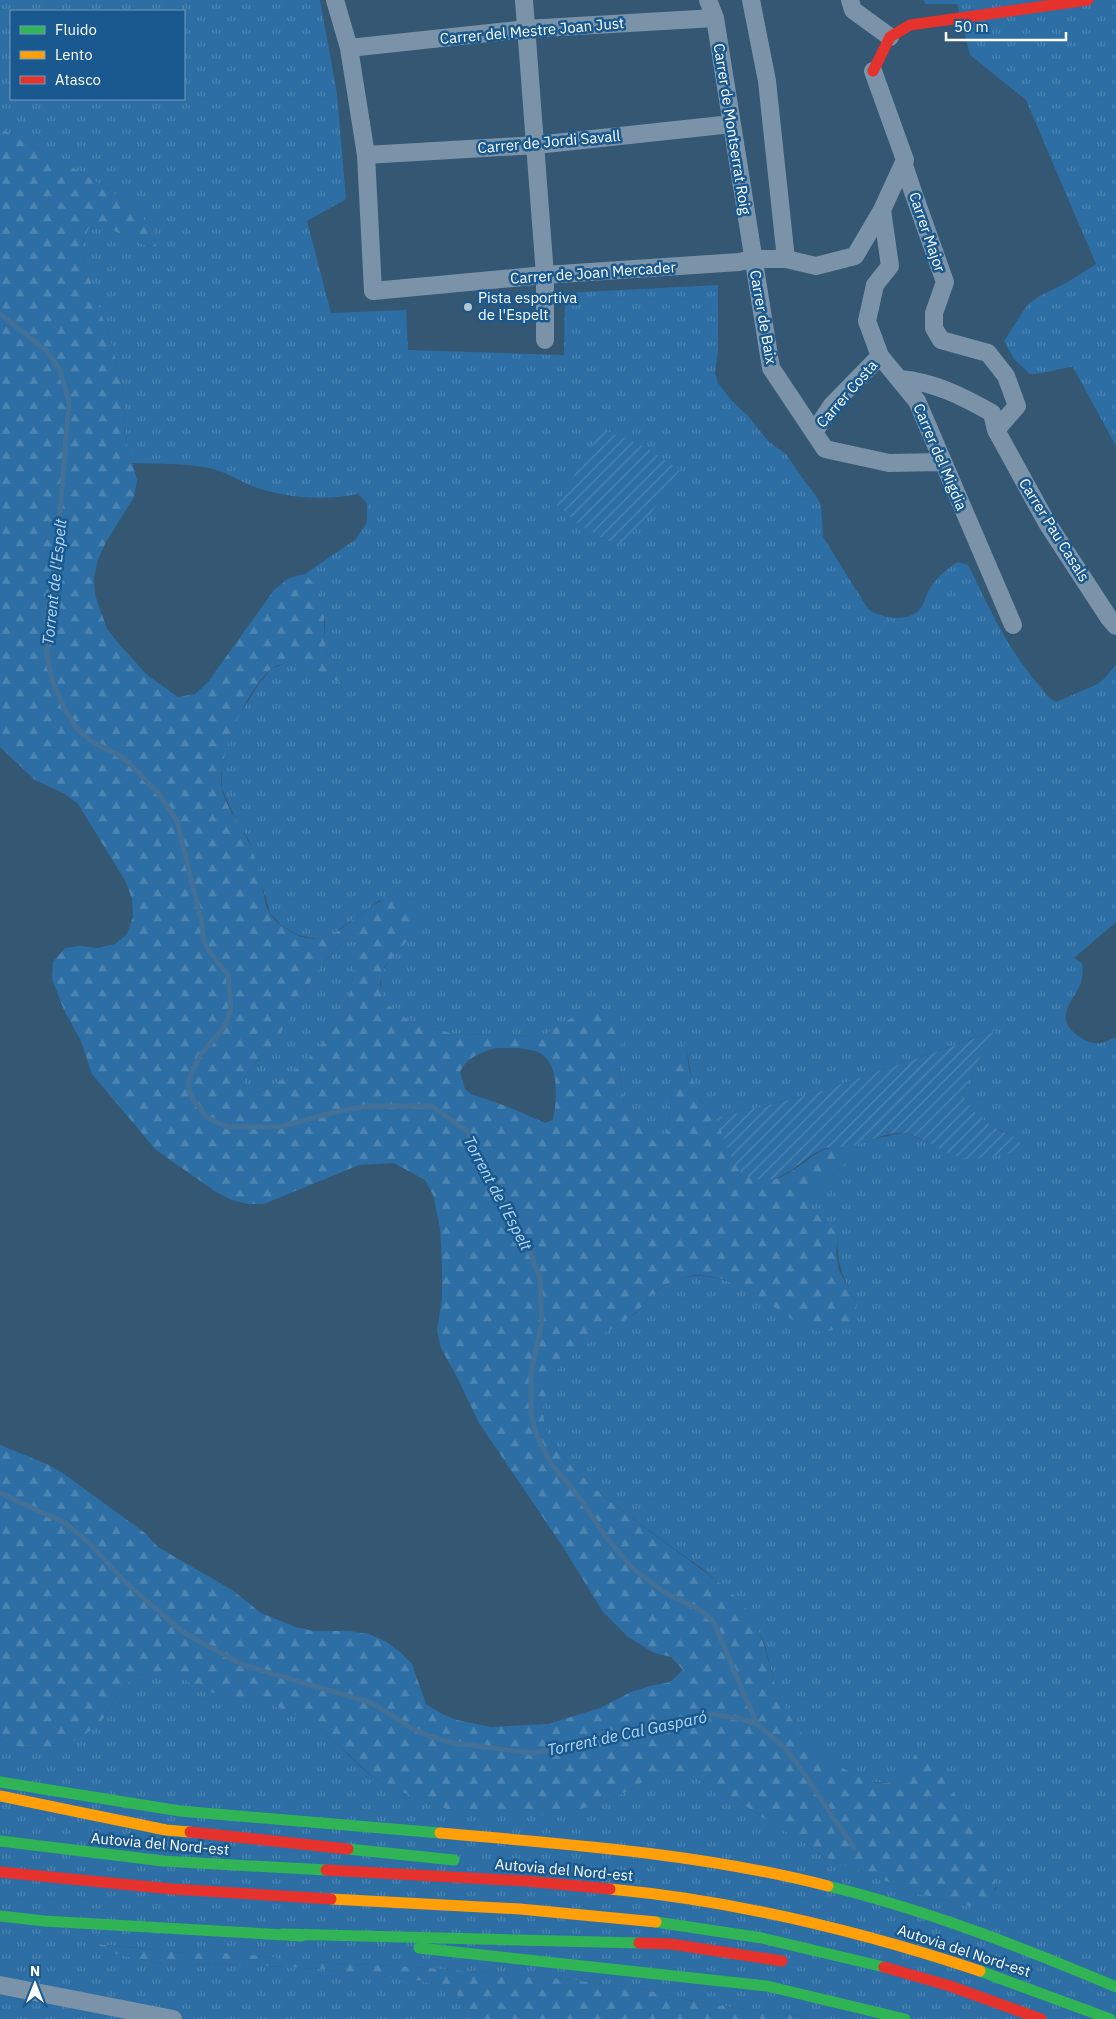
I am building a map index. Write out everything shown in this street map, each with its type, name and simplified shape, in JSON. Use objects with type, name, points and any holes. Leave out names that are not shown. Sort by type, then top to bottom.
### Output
[{"type":"main road","points":[[873,71],[890,37],[910,25],[1088,0]]},
{"type":"main road","points":[[0,1782],[180,1810],[544,1842],[709,1862],[798,1878],[889,1901],[1053,1960],[1116,1987]]},
{"type":"main road","points":[[0,1796],[166,1830],[464,1861]]},
{"type":"main road","name":"Autovia del Nord-est","points":[[0,1841],[159,1860],[476,1878],[647,1892],[716,1903],[785,1916],[868,1936],[937,1956],[989,1973],[1110,2019]]},
{"type":"main road","points":[[0,1872],[147,1887],[533,1910],[650,1921],[803,1947],[854,1959],[947,1986],[1041,2019]]},
{"type":"main road","points":[[592,1876],[647,1892]]},
{"type":"main road","points":[[0,1916],[44,1921],[282,1934],[671,1944],[789,1962]]},
{"type":"main road","points":[[282,1934],[767,1986],[905,2019]]},
{"type":"main road","points":[[858,1973],[947,1986]]},
{"type":"street","points":[[335,0],[349,48],[366,155]]},
{"type":"street","points":[[524,0],[545,276],[545,340]]},
{"type":"street","name":"Carrer de Montserrat Roig","points":[[708,0],[714,18],[753,259]]},
{"type":"street","points":[[751,0],[767,81],[786,259]]},
{"type":"street","points":[[850,0],[853,10],[890,37]]},
{"type":"street","name":"Carrer del Mestre Joan Just","points":[[349,48],[526,30],[714,18]]},
{"type":"street","name":"Carrer Major","points":[[873,71],[905,160],[904,165],[945,282],[934,313],[934,328],[941,340],[988,353],[1006,376],[1017,406],[996,430]]},
{"type":"street","name":"Carrer de Jordi Savall","points":[[366,155],[536,145],[732,124]]},
{"type":"street","name":"Carrer de Joan Mercader","points":[[366,155],[373,291],[739,262],[753,259],[786,259]]},
{"type":"street","name":"Carrer Major","points":[[786,259],[816,266],[855,256],[882,210],[905,160]]},
{"type":"street","name":"Carrer del Migdia","points":[[882,210],[890,266],[875,285],[867,322],[880,356],[918,401],[1013,625]]},
{"type":"street","name":"Carrer de Baix","points":[[753,259],[771,368],[826,449],[889,463],[943,462]]},
{"type":"street","name":"Carrer Costa","points":[[814,432],[832,405],[880,356]]},
{"type":"street","name":"Carrer Pau Casals","points":[[900,379],[917,380],[961,395],[992,413],[996,430],[1047,523],[1116,626]]},
{"type":"street","points":[[0,1985],[173,2019]]},
{"type":"green space","points":[[0,0],[320,0],[337,94],[346,199],[307,221],[331,313],[406,310],[408,350],[564,355],[565,293],[718,285],[718,350],[715,373],[718,383],[769,442],[786,454],[816,496],[821,505],[823,537],[868,609],[879,615],[894,618],[908,617],[914,614],[921,608],[928,592],[937,579],[958,562],[968,565],[1007,641],[1026,670],[1046,694],[1056,702],[1096,685],[1116,665],[1116,922],[1074,958],[1082,963],[1083,971],[1081,983],[1069,1004],[1066,1017],[1067,1024],[1072,1030],[1090,1042],[1102,1043],[1116,1037],[1116,2019],[820,2019],[708,2004],[635,1988],[565,1979],[416,1967],[310,1962],[236,1953],[184,1953],[99,1944],[111,1953],[162,1964],[250,1965],[321,1969],[422,1981],[454,1990],[463,2004],[469,2019],[0,2019],[0,1739],[3,1742],[20,1747],[36,1748],[103,1719],[122,1688],[136,1676],[151,1672],[169,1672],[213,1693],[231,1698],[264,1701],[311,1722],[326,1733],[365,1771],[379,1781],[394,1789],[458,1813],[592,1806],[624,1793],[655,1775],[672,1773],[688,1775],[720,1789],[763,1818],[807,1844],[822,1856],[916,1893],[968,1906],[996,1890],[993,1872],[980,1837],[962,1805],[931,1758],[896,1780],[879,1782],[870,1781],[852,1774],[836,1765],[818,1751],[800,1732],[786,1711],[780,1699],[762,1638],[742,1608],[707,1572],[623,1511],[585,1479],[561,1454],[551,1440],[546,1430],[543,1413],[543,1404],[551,1379],[566,1360],[580,1348],[634,1314],[653,1294],[676,1280],[696,1276],[712,1277],[726,1281],[740,1286],[803,1325],[857,1304],[844,1278],[839,1262],[838,1234],[812,1209],[812,1191],[855,1158],[852,1146],[902,1133],[911,1135],[958,1157],[978,1159],[1018,1153],[1008,1133],[994,1127],[981,1118],[971,1108],[963,1094],[984,1048],[995,1031],[812,1094],[716,1118],[697,1094],[692,1080],[685,1043],[674,1077],[668,1130],[661,1145],[646,1137],[624,1104],[619,1065],[620,1049],[571,1018],[543,1036],[454,1034],[411,1022],[382,1000],[383,972],[390,960],[409,939],[380,900],[333,934],[316,939],[298,935],[281,925],[270,913],[249,840],[238,824],[222,789],[225,750],[238,717],[259,684],[272,668],[289,662],[310,672],[343,683],[342,667],[328,656],[324,639],[325,620],[317,587],[305,574],[356,539],[367,522],[367,503],[358,494],[318,498],[291,496],[252,486],[221,472],[198,466],[132,463],[127,445],[122,386],[114,352],[84,262],[82,244],[89,228],[106,227],[139,243],[155,248],[153,229],[126,201],[79,171],[0,128]]},
{"type":"green space","points":[[924,0],[1116,0],[1116,446],[1073,367],[1030,374],[1014,359],[1004,341],[1028,304],[1096,264],[1026,100],[970,55],[957,4],[925,4]]},
{"type":"green space","points":[[0,128],[79,171],[126,201],[153,229],[156,248],[139,243],[106,227],[89,228],[82,244],[84,262],[114,352],[122,386],[127,445],[137,480],[134,497],[106,542],[98,559],[94,578],[95,595],[107,629],[147,675],[178,697],[195,694],[208,682],[274,590],[289,578],[305,574],[317,587],[324,604],[324,639],[328,656],[342,667],[343,683],[310,672],[289,662],[273,668],[252,692],[243,707],[229,742],[221,775],[224,797],[249,842],[259,872],[266,904],[274,919],[295,934],[310,939],[324,937],[337,931],[373,905],[385,900],[397,899],[414,906],[418,924],[409,939],[385,966],[380,983],[382,1000],[411,1022],[454,1034],[542,1036],[586,1009],[603,1009],[619,1015],[624,1032],[619,1065],[624,1104],[646,1137],[661,1144],[668,1130],[676,1056],[686,1043],[689,1069],[701,1102],[714,1112],[734,1162],[746,1177],[778,1178],[822,1151],[840,1146],[852,1146],[855,1158],[812,1191],[812,1209],[838,1234],[836,1252],[839,1270],[857,1304],[853,1322],[833,1330],[814,1330],[796,1322],[740,1286],[727,1281],[702,1275],[676,1280],[657,1291],[626,1319],[586,1344],[568,1358],[556,1372],[548,1387],[543,1412],[544,1421],[554,1445],[586,1480],[628,1515],[729,1591],[742,1604],[753,1620],[761,1637],[783,1705],[810,1744],[835,1764],[872,1782],[886,1783],[902,1777],[908,1771],[914,1755],[931,1758],[972,1821],[989,1857],[994,1874],[995,1890],[986,1905],[968,1906],[916,1893],[822,1856],[807,1844],[763,1818],[720,1789],[688,1775],[672,1773],[655,1775],[624,1793],[592,1806],[557,1815],[458,1813],[394,1789],[379,1781],[326,1733],[311,1722],[264,1701],[231,1698],[213,1693],[169,1672],[151,1672],[136,1676],[122,1688],[103,1719],[85,1735],[70,1743],[36,1748],[20,1747],[3,1742],[0,1739],[0,1445],[49,1465],[64,1474],[145,1533],[158,1547],[232,1590],[261,1613],[296,1627],[313,1631],[349,1631],[369,1634],[385,1641],[412,1664],[426,1704],[442,1714],[457,1720],[491,1727],[548,1724],[600,1708],[631,1692],[670,1682],[683,1670],[671,1657],[654,1653],[627,1636],[603,1612],[563,1547],[479,1423],[441,1348],[437,1331],[442,1298],[440,1228],[433,1195],[425,1180],[394,1163],[359,1165],[264,1204],[248,1204],[232,1200],[216,1192],[156,1150],[92,1074],[81,1041],[64,1010],[52,979],[53,962],[65,948],[81,946],[98,948],[115,944],[127,934],[133,917],[132,899],[126,882],[78,804],[65,794],[35,780],[0,747]],"holes":[[[352,935],[363,940],[356,955],[349,996],[326,1038],[308,1059],[275,1084],[257,1092],[244,1090],[243,1081],[247,1074],[280,1034],[320,967]],[[496,1048],[516,1048],[535,1051],[543,1055],[549,1062],[553,1071],[556,1091],[553,1120],[545,1123],[506,1106],[471,1094],[465,1089],[460,1072],[466,1063],[475,1056]]]},
{"type":"green space","points":[[602,429],[647,448],[680,470],[651,513],[618,546],[582,527],[557,505]]},
{"type":"green space","points":[[352,935],[363,940],[356,955],[346,1002],[326,1038],[308,1059],[275,1084],[257,1092],[244,1090],[243,1081],[247,1074],[280,1034],[313,978],[330,956]]},
{"type":"green space","points":[[996,1031],[984,1048],[963,1094],[969,1105],[981,1118],[1014,1137],[1023,1146],[1018,1153],[980,1159],[961,1158],[909,1134],[895,1133],[853,1146],[827,1148],[807,1158],[781,1176],[761,1180],[748,1177],[738,1168],[716,1118],[812,1094]]},
{"type":"green space","points":[[97,1944],[184,1953],[236,1953],[310,1962],[416,1967],[565,1979],[635,1988],[708,2004],[820,2019],[469,2019],[463,2004],[454,1990],[422,1981],[321,1969],[250,1965],[162,1964],[111,1953]]},
{"type":"waterway","name":"Torrent de l'Espelt","points":[[0,314],[47,351],[60,370],[69,402],[58,557],[47,614],[47,656],[52,680],[65,710],[76,727],[91,741],[122,757],[130,764],[159,794],[177,821],[201,920],[204,941],[209,951],[228,975],[231,1010],[223,1029],[201,1054],[192,1072],[189,1081],[189,1091],[194,1101],[208,1118],[227,1127],[279,1127],[335,1112],[369,1106],[432,1106],[468,1132],[527,1243],[540,1279],[542,1322],[531,1373],[531,1415],[537,1436],[552,1465],[576,1493],[606,1537],[634,1570],[666,1593],[700,1610],[713,1621],[757,1724]]},
{"type":"waterway","name":"Torrent de Cal Gasparó","points":[[0,1493],[65,1523],[89,1543],[129,1586],[184,1633],[243,1665],[372,1703],[413,1729],[432,1737],[453,1743],[532,1753],[580,1745],[595,1736],[712,1714],[757,1724],[784,1747],[854,1848]]},
{"type":"traffic: fast","points":[[0,1782],[180,1811],[440,1833]]},
{"type":"traffic: fast","points":[[0,1841],[163,1861],[326,1870]]},
{"type":"traffic: fast","points":[[348,1849],[454,1860]]},
{"type":"traffic: fast","points":[[828,1886],[901,1906],[974,1930],[1116,1987]]},
{"type":"traffic: fast","points":[[0,1916],[44,1921],[302,1936]]},
{"type":"traffic: fast","points":[[656,1922],[762,1938],[884,1967]]},
{"type":"traffic: fast","points":[[282,1934],[639,1943]]},
{"type":"traffic: fast","points":[[419,1948],[767,1986],[905,2019]]},
{"type":"traffic: fast","points":[[980,1971],[1110,2019]]},
{"type":"traffic: slow","points":[[0,1796],[166,1830],[190,1832]]},
{"type":"traffic: slow","points":[[440,1833],[586,1846],[684,1858],[781,1875],[828,1886]]},
{"type":"traffic: slow","points":[[610,1889],[705,1901],[798,1920],[889,1943],[980,1971]]},
{"type":"traffic: slow","points":[[331,1899],[520,1909],[656,1922]]},
{"type":"traffic: jam","points":[[873,71],[890,37],[910,25],[1088,0]]},
{"type":"traffic: jam","points":[[190,1832],[348,1849]]},
{"type":"traffic: jam","points":[[326,1870],[525,1881],[610,1889]]},
{"type":"traffic: jam","points":[[0,1872],[172,1889],[331,1899]]},
{"type":"traffic: jam","points":[[639,1943],[671,1944],[782,1961]]},
{"type":"traffic: jam","points":[[884,1967],[950,1986],[1041,2019]]},
{"type":"place","name":"Pista esportiva de l'Espelt","points":[[468,307]]}]
